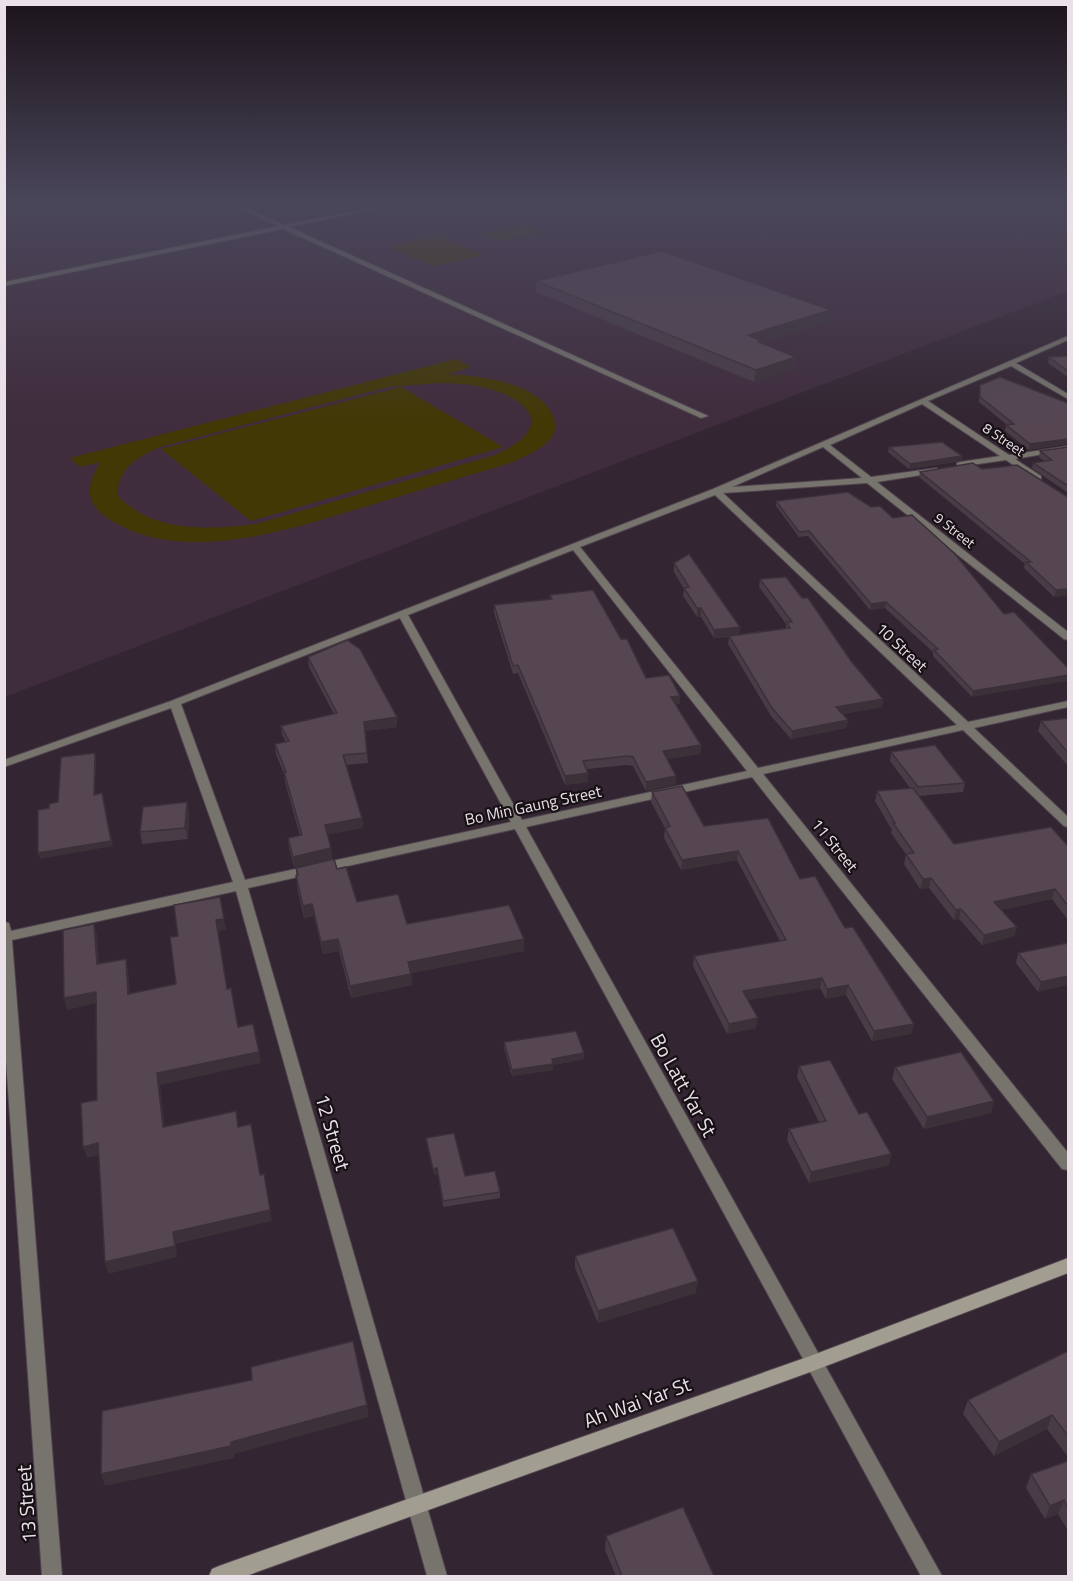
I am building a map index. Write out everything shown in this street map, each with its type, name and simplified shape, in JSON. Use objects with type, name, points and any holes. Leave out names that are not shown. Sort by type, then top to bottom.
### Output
[{"type":"street","points":[[4,284],[49,275]]},
{"type":"street","points":[[391,275],[705,416]]},
{"type":"street","points":[[4,764],[176,703],[716,491],[1013,364],[1068,338]]},
{"type":"street","points":[[1013,364],[1068,397]]},
{"type":"street","name":"8 Street","points":[[924,402],[1042,481]]},
{"type":"street","name":"9 Street","points":[[825,445],[1068,637]]},
{"type":"street","points":[[716,491],[870,480],[1068,448]]},
{"type":"street","name":"10 Street","points":[[716,491],[1068,823]]},
{"type":"street","name":"11 Street","points":[[575,547],[1068,1164]]},
{"type":"street","name":"Bo Latt Yar St","points":[[402,613],[932,1576]]},
{"type":"street","name":"12 Street","points":[[176,703],[240,886],[437,1576]]},
{"type":"street","name":"Bo Min Gaung Street","points":[[5,933],[240,886],[1068,704]]},
{"type":"street","name":"13 Street","points":[[5,933],[52,1576]]},
{"type":"street","name":"Ah Wai Yar St","points":[[219,1576],[813,1363],[1068,1266]]},
{"type":"shaded area","points":[[5,275],[1068,275],[1068,291],[5,697]]},
{"type":"shaded area","points":[[456,359],[471,367],[448,374],[492,379],[524,389],[547,407],[554,419],[555,427],[549,441],[543,446],[513,462],[311,523],[276,532],[205,542],[171,541],[138,533],[109,519],[91,500],[90,486],[100,462],[80,467],[70,458]],"holes":[[[442,383],[478,386],[511,397],[523,405],[530,414],[531,424],[526,434],[495,455],[256,524],[219,527],[182,526],[147,516],[131,507],[117,495],[125,470],[143,455],[160,447],[388,387]]]},
{"type":"shaded area","points":[[401,387],[503,447],[251,521],[161,449]]},
{"type":"building","points":[[562,275],[730,275],[831,310],[748,335],[796,357],[756,370],[536,281]]},
{"type":"building","points":[[1068,356],[1068,371],[1049,357]]},
{"type":"building","points":[[1000,377],[1068,403],[1068,439],[1030,444],[1006,425],[1014,424],[980,397],[980,385]]},
{"type":"building","points":[[942,442],[962,456],[910,464],[889,447]]},
{"type":"building","points":[[1068,447],[1068,486],[1033,463],[1052,460],[1040,451]]},
{"type":"building","points":[[973,463],[982,469],[1017,465],[1068,497],[1068,589],[1056,590],[1026,562],[1031,562],[920,472]]},
{"type":"building","points":[[848,492],[871,507],[880,506],[893,518],[912,515],[954,553],[1004,614],[1014,612],[1068,668],[1068,675],[973,691],[934,650],[938,649],[886,602],[871,604],[809,531],[799,532],[776,501]]},
{"type":"building","points":[[689,554],[740,627],[714,630],[701,608],[697,608],[684,588],[689,587],[674,563]]},
{"type":"building","points":[[786,577],[802,598],[808,598],[851,661],[883,699],[836,707],[848,720],[792,731],[772,708],[729,636],[790,628],[787,622],[792,622],[760,579]]},
{"type":"building","points":[[593,590],[621,639],[627,639],[646,678],[669,675],[680,696],[671,697],[701,745],[663,751],[676,776],[646,782],[633,757],[627,756],[583,761],[588,773],[565,776],[518,665],[513,666],[494,605],[552,599],[550,595]]},
{"type":"building","points":[[347,640],[360,649],[397,717],[364,722],[367,753],[343,755],[362,818],[325,825],[331,848],[293,857],[288,838],[302,835],[284,772],[286,772],[275,744],[289,741],[281,726],[337,713],[308,657]]},
{"type":"building","points":[[1068,718],[1068,753],[1041,721]]},
{"type":"building","points":[[935,745],[965,783],[918,787],[891,752]]},
{"type":"building","points":[[95,753],[94,795],[102,793],[111,841],[38,853],[38,810],[49,808],[49,804],[58,802],[61,757]]},
{"type":"building","points":[[682,786],[704,826],[768,818],[800,879],[815,876],[845,928],[853,927],[914,1024],[874,1031],[848,985],[827,989],[822,978],[743,991],[758,1018],[729,1024],[694,956],[786,940],[738,851],[682,860],[665,828],[670,826],[652,792]]},
{"type":"building","points":[[913,788],[954,844],[1051,827],[1068,846],[1068,906],[1055,889],[994,902],[1017,927],[984,935],[961,909],[956,910],[931,878],[923,879],[906,854],[914,853],[893,823],[895,823],[877,791]]},
{"type":"building","points":[[187,802],[185,828],[140,832],[143,807]]},
{"type":"building","points":[[334,859],[337,869],[346,867],[357,902],[398,894],[407,924],[509,905],[524,939],[408,962],[411,974],[350,986],[338,939],[321,942],[312,904],[303,906],[296,876],[298,875],[296,868]]},
{"type":"building","points":[[220,897],[224,919],[216,920],[227,989],[231,988],[238,1027],[253,1024],[259,1052],[157,1073],[163,1127],[236,1111],[238,1127],[251,1124],[260,1175],[264,1174],[270,1210],[173,1232],[175,1246],[105,1262],[98,1143],[83,1147],[81,1103],[97,1100],[96,992],[64,998],[63,930],[94,924],[97,964],[126,959],[128,994],[176,984],[170,937],[178,936],[174,905]]},
{"type":"building","points":[[1068,943],[1068,976],[1041,982],[1018,953]]},
{"type":"building","points":[[576,1031],[584,1053],[552,1059],[553,1064],[512,1070],[504,1042]]},
{"type":"building","points":[[961,1052],[994,1101],[927,1117],[895,1067]]},
{"type":"building","points":[[830,1060],[859,1114],[867,1112],[891,1154],[811,1172],[789,1129],[826,1121],[799,1066]]},
{"type":"building","points":[[454,1133],[465,1176],[495,1171],[500,1192],[443,1201],[437,1168],[433,1169],[426,1138]]},
{"type":"building","points":[[673,1228],[698,1281],[598,1311],[575,1256]]},
{"type":"building","points":[[353,1341],[367,1405],[231,1442],[231,1446],[101,1474],[102,1411],[252,1380],[251,1367]]},
{"type":"building","points":[[1068,1351],[1068,1436],[1052,1415],[999,1442],[968,1400]]},
{"type":"building","points":[[1068,1461],[1068,1508],[1064,1500],[1050,1506],[1031,1474]]},
{"type":"building","points":[[683,1507],[714,1576],[622,1576],[606,1536]]}]
